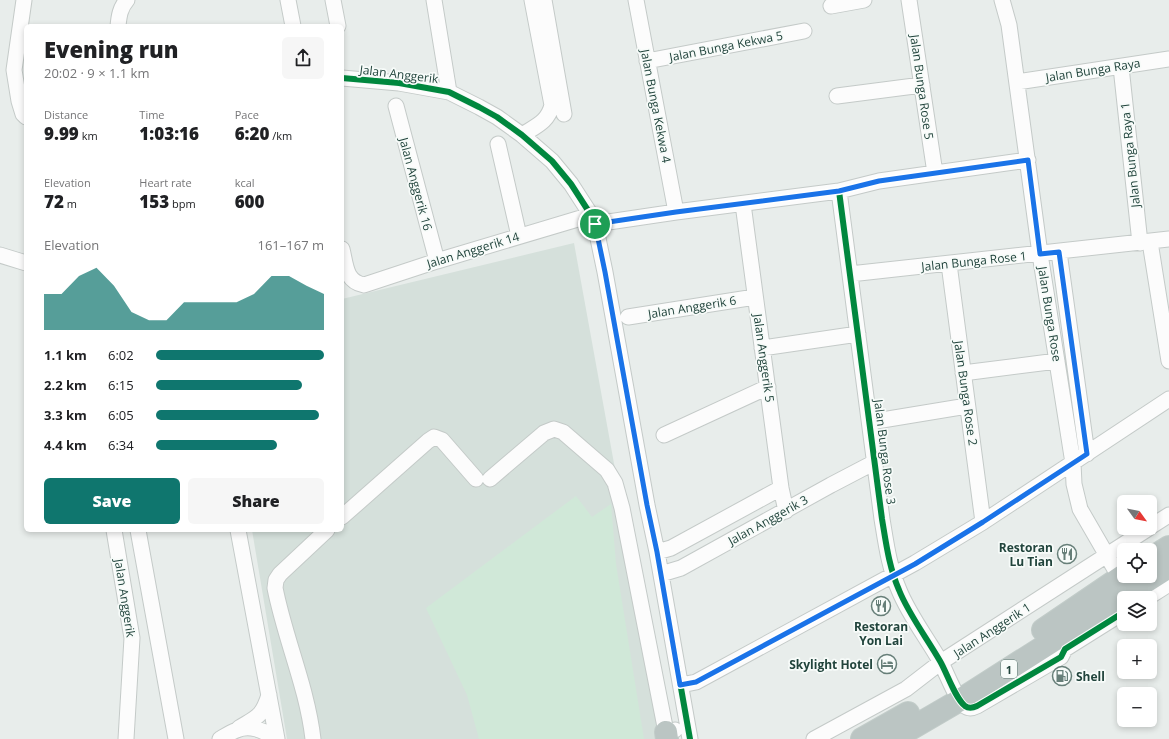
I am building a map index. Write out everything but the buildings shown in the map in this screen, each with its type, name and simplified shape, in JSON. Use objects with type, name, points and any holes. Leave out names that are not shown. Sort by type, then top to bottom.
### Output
[{"type":"highway","points":[[1157,555],[1169,547]]},
{"type":"highway","name":"1","points":[[1129,591],[1169,567]]},
{"type":"highway","name":"1","points":[[862,739],[957,694],[1058,637],[1117,599]]},
{"type":"highway","name":"1","points":[[893,739],[957,694]]},
{"type":"street","points":[[24,0],[14,70],[19,101],[24,114]]},
{"type":"street","points":[[118,24],[122,5],[127,0]]},
{"type":"street","points":[[288,0],[293,24]]},
{"type":"street","points":[[333,0],[338,24]]},
{"type":"street","points":[[434,0],[449,92]]},
{"type":"street","points":[[522,135],[547,119],[552,105],[532,0]]},
{"type":"street","points":[[544,0],[564,114]]},
{"type":"street","name":"Jalan Bunga Kekwa 4","points":[[636,0],[676,212]]},
{"type":"street","points":[[831,6],[864,0]]},
{"type":"street","name":"Jalan Bunga Rose 5","points":[[909,0],[935,173]]},
{"type":"street","name":"Jalan Bunga Rose","points":[[1002,0],[1009,25],[1040,254],[1073,463],[1074,484],[1080,509],[1129,591]]},
{"type":"street","name":"Jalan Bunga Kekwa 5","points":[[648,61],[804,31]]},
{"type":"street","name":"Jalan Bunga Raya","points":[[1017,82],[1169,59]]},
{"type":"street","name":"Jalan Bunga Raya 1","points":[[1121,67],[1145,242],[1169,361]]},
{"type":"street","name":"Jalan Anggerik","points":[[344,78],[399,83],[449,92],[497,117],[538,148],[556,166],[571,184],[593,220],[605,272],[689,733]]},
{"type":"street","points":[[837,96],[922,85]]},
{"type":"street","name":"Jalan Anggerik 16","points":[[396,106],[437,261]]},
{"type":"street","points":[[498,144],[519,236]]},
{"type":"street","name":"Jalan Anggerik 14","points":[[344,256],[350,278],[356,283],[364,285],[519,236],[593,220],[676,212],[839,191],[879,181],[1028,160]]},
{"type":"street","name":"Jalan Bunga Rose 3","points":[[839,191],[888,554],[899,592],[941,662],[957,694]]},
{"type":"street","name":"Jalan Anggerik 5","points":[[743,204],[781,488],[786,511]]},
{"type":"street","name":"Jalan Bunga Rose 1","points":[[850,274],[1169,239]]},
{"type":"street","points":[[1059,252],[1087,454]]},
{"type":"street","points":[[0,255],[24,261]]},
{"type":"street","name":"Jalan Bunga Rose 2","points":[[949,264],[983,522]]},
{"type":"street","name":"Jalan Anggerik 6","points":[[628,317],[755,297]]},
{"type":"street","points":[[762,348],[858,334]]},
{"type":"street","points":[[963,373],[1057,361]]},
{"type":"street","points":[[664,436],[768,387]]},
{"type":"street","points":[[680,685],[696,682],[894,576],[983,522],[1169,399]]},
{"type":"street","points":[[870,422],[967,406]]},
{"type":"street","points":[[344,515],[434,437],[442,440],[483,479],[548,430],[554,429],[563,432],[607,470],[615,483],[622,508],[667,735],[689,733]]},
{"type":"street","name":"Jalan Anggerik 3","points":[[660,574],[681,568],[875,462]]},
{"type":"street","points":[[657,552],[671,548],[781,488]]},
{"type":"street","name":"Jalan Anggerik 1","points":[[1157,523],[1169,515]]},
{"type":"street","name":"Jalan Anggerik","points":[[114,532],[132,638],[126,739]]},
{"type":"street","points":[[138,532],[176,739]]},
{"type":"street","points":[[238,532],[277,739]]},
{"type":"street","points":[[313,739],[305,696],[275,588],[276,580],[280,574],[325,532]]},
{"type":"street","name":"Jalan Anggerik 1","points":[[814,739],[906,689],[941,662],[1139,535]]},
{"type":"street","points":[[1129,591],[1169,584]]},
{"type":"street","points":[[957,694],[966,707],[972,708],[1060,657],[1058,637],[1117,599]]},
{"type":"street","points":[[220,739],[260,715],[264,710],[269,695]]},
{"type":"street","points":[[237,729],[245,728],[258,730],[264,732],[272,739]]},
{"type":"shaded area","points":[[574,243],[664,739],[287,739],[252,532],[344,532],[344,299]]},
{"type":"green space","points":[[576,496],[592,517],[611,504],[616,564],[644,739],[479,739],[467,695],[426,608]]},
{"type":"cycle path","points":[[344,78],[399,83],[449,92],[479,107],[497,117],[522,135],[552,161],[571,184],[591,215],[595,224],[605,272],[690,739]]},
{"type":"cycle path","points":[[839,191],[882,519],[890,564],[903,599],[940,661],[961,702],[966,707],[971,708],[977,706],[1061,657],[1065,649],[1117,616]]},
{"type":"place","name":"Restoran Lu Tian","points":[[1067,554]]},
{"type":"place","name":"Restoran Yon Lai","points":[[881,606]]},
{"type":"place","name":"Skylight Hotel","points":[[887,664]]},
{"type":"place","name":"Shell","points":[[1062,676]]},
{"type":"route","points":[[1028,160],[1040,254],[1059,252],[1087,454],[983,522],[894,576],[696,682],[680,685],[657,552],[595,224],[839,191],[879,181],[1028,160]]}]
